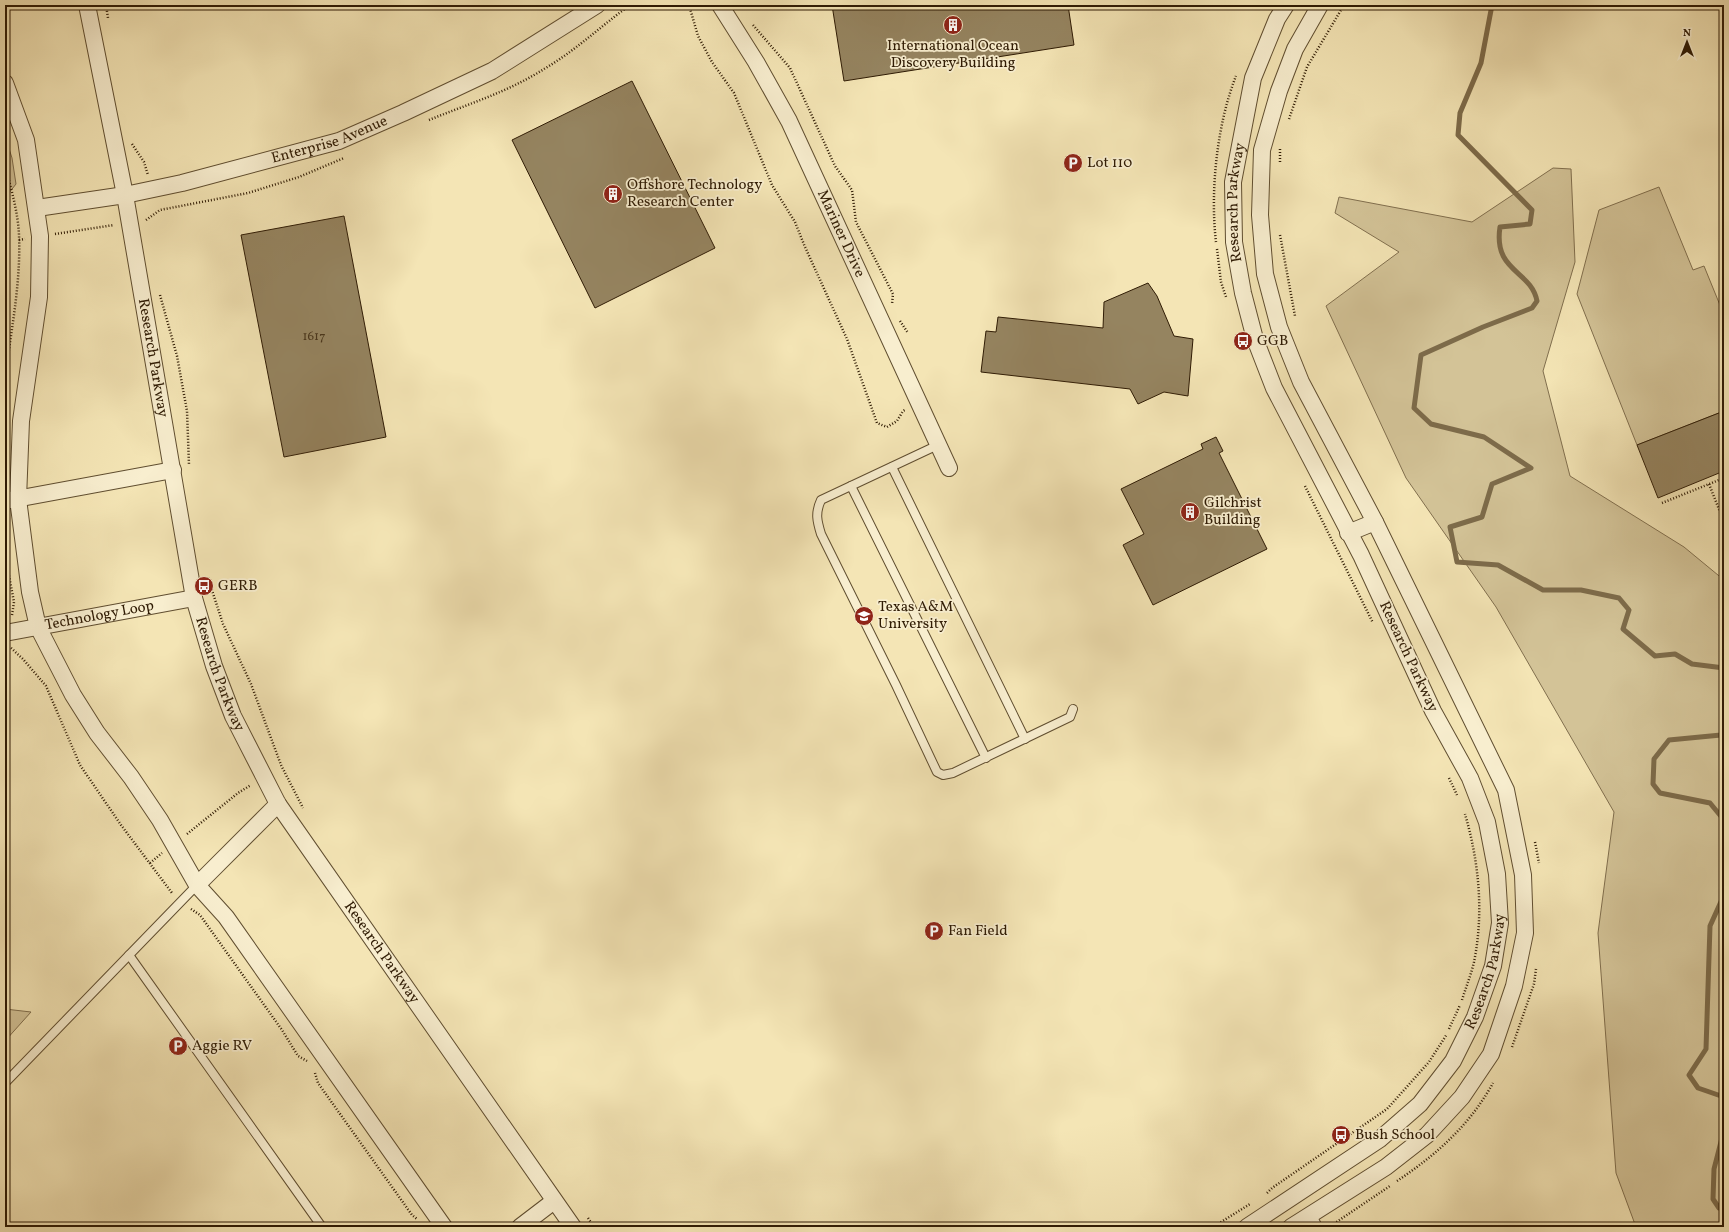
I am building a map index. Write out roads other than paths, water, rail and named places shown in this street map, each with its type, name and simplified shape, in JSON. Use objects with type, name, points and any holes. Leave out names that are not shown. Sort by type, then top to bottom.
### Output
[{"type":"street","name":"Research Parkway","points":[[87,5],[125,195],[194,598],[214,666],[233,716],[278,804],[573,1227]]},
{"type":"street","name":"Enterprise Avenue","points":[[37,208],[125,195],[182,183],[339,141],[404,113],[492,71],[597,5]]},
{"type":"street","name":"Mariner Drive","points":[[720,5],[756,62],[789,121],[949,468]]},
{"type":"street","name":"Research Parkway","points":[[1247,1227],[1380,1139],[1420,1104],[1453,1061],[1475,1017],[1493,966],[1500,923],[1497,874],[1487,822],[1470,778],[1433,711],[1361,556],[1274,388],[1255,339],[1240,277],[1234,242],[1233,182],[1253,78],[1277,19],[1286,5]]},
{"type":"street","name":"Research Parkway","points":[[1291,1227],[1314,1220],[1386,1167],[1427,1135],[1462,1097],[1491,1054],[1514,986],[1525,933],[1524,875],[1506,790],[1375,522],[1301,382],[1279,327],[1265,274],[1260,215],[1262,150],[1279,91],[1294,49],[1320,5]]},
{"type":"street","points":[[5,83],[26,140],[40,236],[39,298],[21,420],[12,500],[38,627],[73,695],[97,733],[131,777],[174,844],[197,885],[226,917],[444,1227]]},
{"type":"street","points":[[1240,277],[1265,274]]},
{"type":"street","points":[[12,500],[173,470]]},
{"type":"street","points":[[1348,533],[1375,522]]},
{"type":"street","name":"Technology Loop","points":[[5,633],[194,598]]},
{"type":"street","points":[[197,885],[278,804]]},
{"type":"street","points":[[1300,1192],[1314,1220]]},
{"type":"street","points":[[520,1227],[554,1201]]},
{"type":"lane","points":[[938,445],[821,500],[817,508],[816,518],[821,534],[896,685],[937,772],[943,775],[953,773],[986,758],[1070,717],[1073,709]]},
{"type":"lane","points":[[892,466],[1025,739]]},
{"type":"lane","points":[[851,486],[986,758]]},
{"type":"lane","points":[[5,1083],[197,885]]},
{"type":"lane","points":[[129,955],[322,1227]]},
{"type":"waterway","points":[[1492,5],[1481,63],[1460,113],[1458,135],[1532,210],[1530,224],[1500,227],[1499,242],[1502,253],[1507,262],[1528,283],[1537,301],[1532,308],[1483,327],[1421,355],[1414,408],[1431,424],[1484,437],[1531,468],[1492,484],[1482,517],[1450,527],[1457,562],[1498,565],[1543,590],[1581,590],[1619,598],[1629,610],[1623,629],[1655,656],[1675,654],[1692,664],[1724,668]]},
{"type":"waterway","points":[[1724,727],[1721,735],[1669,740],[1654,759],[1653,784],[1660,793],[1710,803],[1724,820]]},
{"type":"waterway","points":[[1724,895],[1710,926],[1706,1049],[1689,1075],[1698,1088],[1724,1097]]},
{"type":"waterway","points":[[1724,1130],[1714,1169],[1713,1199],[1719,1208],[1724,1209]]},
{"type":"place","name":"International Ocean Discovery Building","points":[[953,25]]},
{"type":"place","name":"Lot 110","points":[[1073,163]]},
{"type":"place","name":"Offshore Technology Research Center","points":[[613,194]]},
{"type":"place","name":"GGB","points":[[1243,341]]},
{"type":"place","name":"Gilchrist Building","points":[[1190,512]]},
{"type":"place","name":"GERB","points":[[204,586]]},
{"type":"place","name":"Texas A&M University","points":[[864,616]]},
{"type":"place","name":"Fan Field","points":[[934,931]]},
{"type":"place","name":"Aggie RV","points":[[178,1046]]},
{"type":"place","name":"Bush School","points":[[1341,1135]]}]
